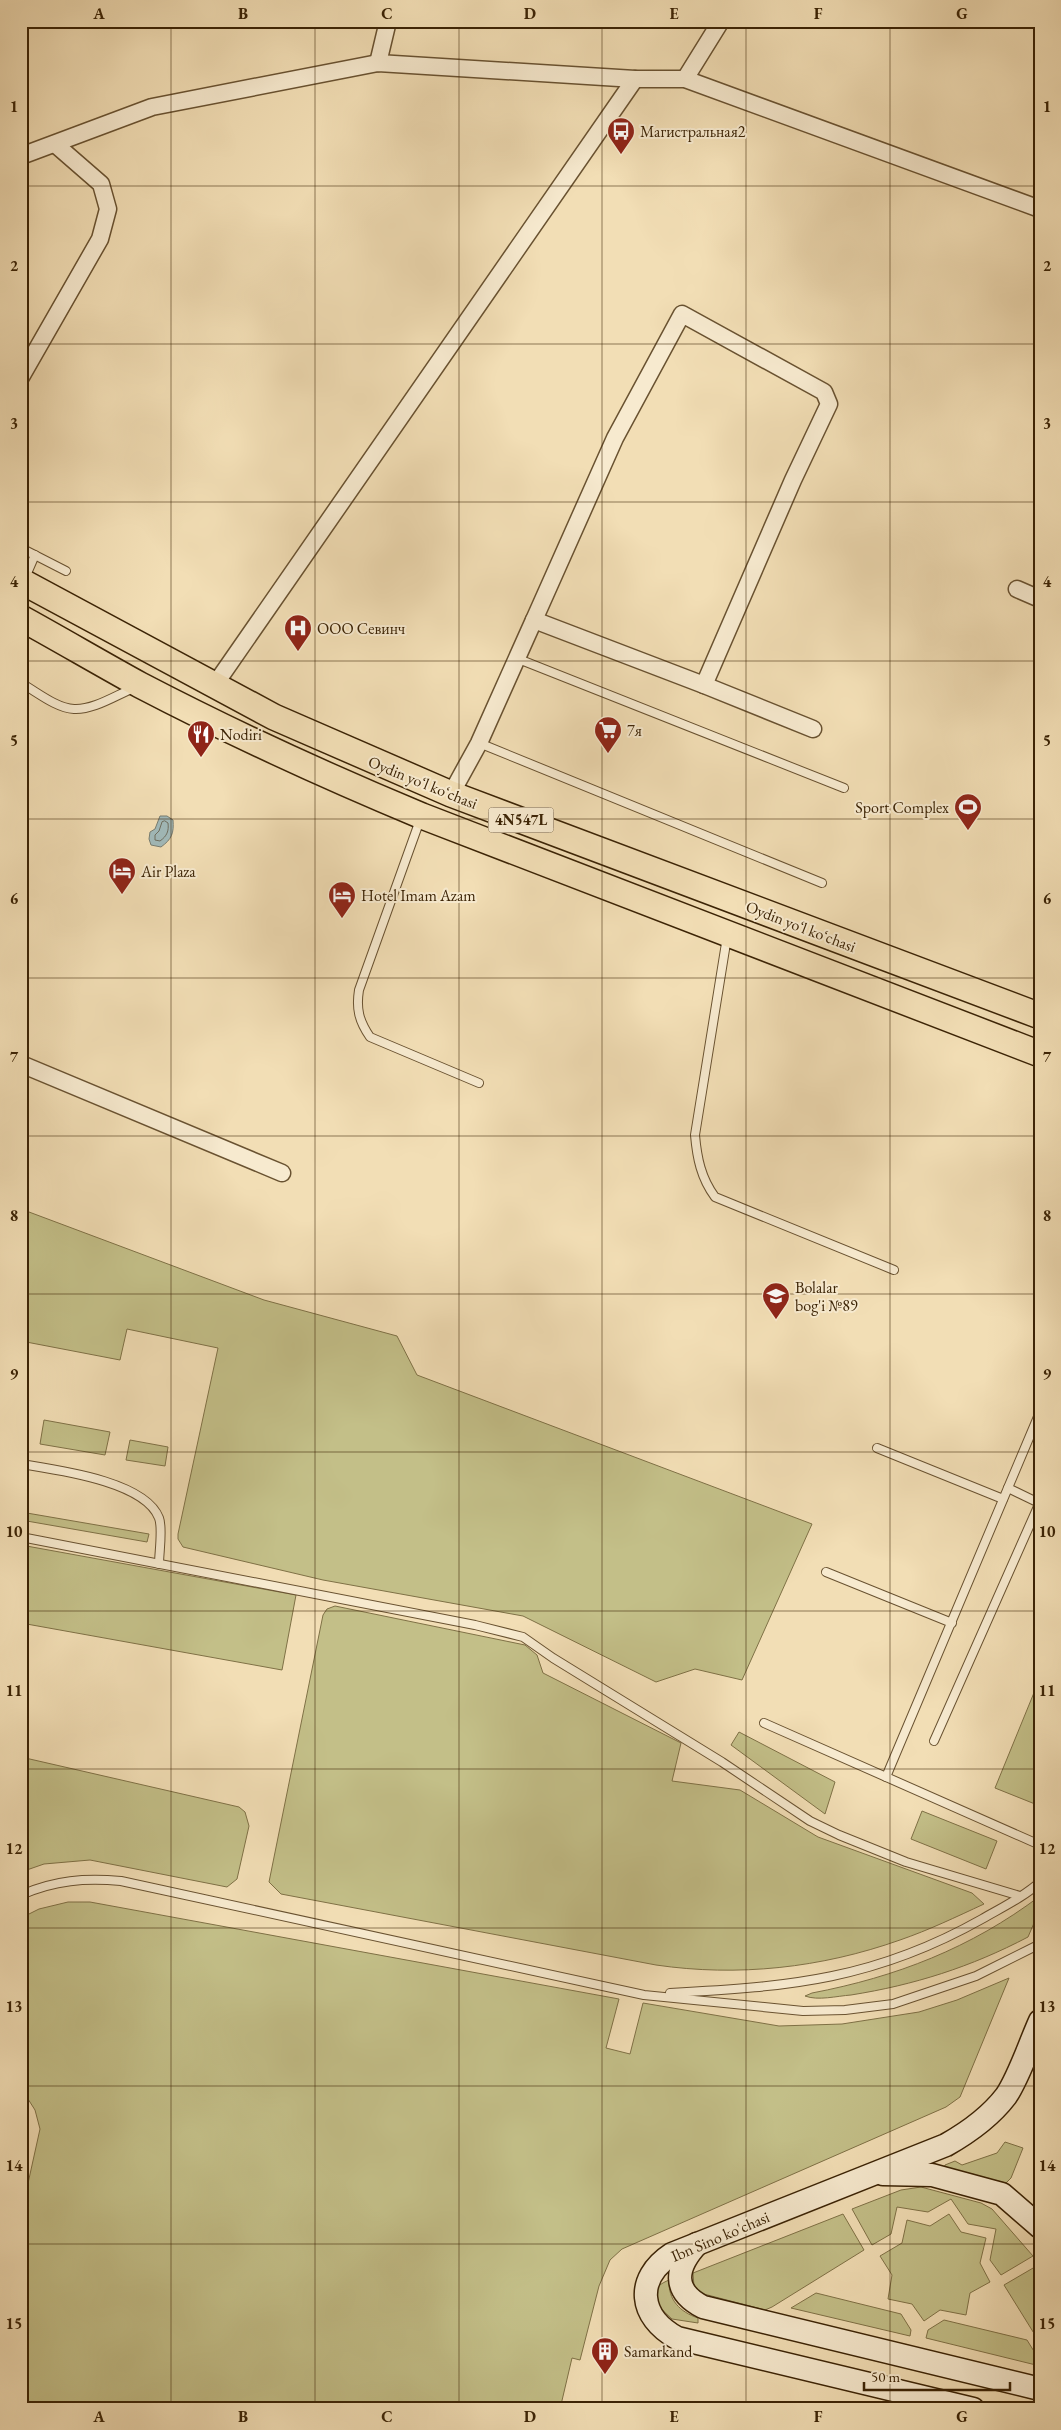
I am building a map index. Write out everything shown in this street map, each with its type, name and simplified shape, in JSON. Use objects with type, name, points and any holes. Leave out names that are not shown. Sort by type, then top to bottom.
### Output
[{"type":"main road","name":"Oydin yoʻl koʻchasi","points":[[22,581],[274,717],[451,794],[1040,1016]]},
{"type":"main road","name":"Oydin yoʻl koʻchasi","points":[[21,618],[140,685],[279,754],[422,816],[728,932],[1040,1054]]},
{"type":"main road","name":"Ibn Sino ko'chasi","points":[[973,2409],[677,2338],[666,2332],[656,2322],[648,2309],[646,2286],[661,2262],[672,2254],[946,2145],[980,2123],[1007,2094],[1040,2021]]},
{"type":"main road","points":[[872,2174],[932,2175],[1002,2194],[1040,2227]]},
{"type":"main road","points":[[697,2244],[684,2262],[680,2280],[686,2296],[704,2307],[1040,2389]]},
{"type":"street","points":[[378,63],[388,21]]},
{"type":"street","points":[[685,79],[721,21]]},
{"type":"street","points":[[21,156],[152,107],[378,63],[635,79],[685,79],[1040,208]]},
{"type":"street","points":[[214,686],[635,79]]},
{"type":"street","points":[[21,377],[100,239],[108,209],[102,184],[54,144]]},
{"type":"street","points":[[451,794],[479,743],[615,438],[682,314],[824,392],[829,404],[793,480],[704,685]]},
{"type":"street","points":[[1017,589],[1040,599]]},
{"type":"street","points":[[534,620],[813,729]]},
{"type":"street","points":[[21,1064],[282,1173]]},
{"type":"lane","points":[[21,548],[66,571]]},
{"type":"lane","points":[[22,581],[35,555]]},
{"type":"lane","points":[[516,658],[844,788]]},
{"type":"lane","points":[[21,683],[59,704],[74,709],[89,707],[140,685]]},
{"type":"lane","points":[[479,743],[822,883]]},
{"type":"lane","points":[[422,816],[358,990],[357,1006],[361,1023],[370,1037],[479,1083]]},
{"type":"lane","points":[[728,932],[695,1135],[697,1160],[706,1186],[715,1197],[894,1270]]},
{"type":"lane","points":[[886,1777],[1040,1412]]},
{"type":"lane","points":[[877,1448],[1003,1499]]},
{"type":"lane","points":[[21,1464],[68,1472],[127,1490],[152,1505],[160,1520],[159,1564]]},
{"type":"lane","points":[[934,1741],[1039,1502],[1008,1488]]},
{"type":"lane","points":[[21,1537],[475,1625],[523,1637],[553,1658],[722,1762],[810,1821],[868,1848],[906,1862],[1020,1896]]},
{"type":"lane","points":[[826,1572],[952,1623]]},
{"type":"lane","points":[[764,1723],[1040,1845]]},
{"type":"lane","points":[[21,1895],[65,1880],[94,1878],[121,1881],[644,1994],[804,2011],[870,2008],[922,1996],[976,1976],[1040,1944]]},
{"type":"lane","points":[[644,1994],[758,1988],[812,1981],[864,1969],[926,1948],[972,1924],[1040,1882]]},
{"type":"shaded area","points":[[21,1209],[264,1300],[397,1336],[417,1375],[812,1524],[742,1680],[695,1669],[656,1682],[523,1616],[323,1580],[183,1547],[178,1539],[178,1534],[218,1348],[127,1329],[120,1360],[21,1341]]},
{"type":"shaded area","points":[[44,1420],[110,1432],[105,1455],[40,1444]]},
{"type":"shaded area","points":[[130,1440],[168,1447],[165,1466],[126,1460]]},
{"type":"shaded area","points":[[21,1512],[149,1534],[147,1542],[21,1520]]},
{"type":"shaded area","points":[[21,1545],[296,1595],[282,1670],[21,1623]]},
{"type":"shaded area","points":[[335,1606],[525,1645],[537,1655],[543,1673],[681,1743],[672,1781],[740,1790],[818,1837],[972,1893],[984,1904],[911,1936],[870,1950],[779,1968],[718,1970],[656,1965],[281,1894],[269,1882],[323,1615],[327,1609]]},
{"type":"shaded area","points":[[1040,1678],[1040,1806],[995,1788]]},
{"type":"shaded area","points":[[739,1732],[835,1782],[825,1814],[731,1745]]},
{"type":"shaded area","points":[[21,1757],[239,1807],[245,1812],[249,1826],[237,1879],[227,1887],[90,1860],[44,1864],[21,1872]]},
{"type":"shaded area","points":[[922,1811],[997,1841],[986,1869],[911,1839]]},
{"type":"shaded area","points":[[1040,1896],[1040,1909],[1028,1937],[1007,1948],[942,1974],[897,1986],[828,1998],[805,1996],[873,1978],[932,1958],[987,1931]]},
{"type":"shaded area","points":[[68,1902],[90,1902],[619,1999],[606,2048],[630,2054],[643,2003],[779,2026],[842,2024],[919,2012],[957,2000],[1009,1978],[960,2097],[946,2107],[622,2249],[610,2260],[599,2286],[580,2360],[572,2358],[560,2409],[21,2409],[21,2215],[40,2129],[35,2110],[21,2088],[21,1918],[39,1909]]},
{"type":"shaded area","points":[[1005,2142],[1023,2148],[1011,2178],[1006,2183],[944,2168],[945,2165],[955,2161],[962,2165],[997,2153]]},
{"type":"shaded area","points":[[921,2187],[981,2203],[992,2209],[1033,2256],[1001,2275],[990,2260],[996,2229],[968,2224],[951,2199],[928,2212],[897,2207],[891,2234],[872,2245],[852,2209],[901,2190]]},
{"type":"shaded area","points":[[843,2214],[864,2250],[772,2307],[765,2310],[700,2293],[694,2287],[693,2273]]},
{"type":"shaded area","points":[[949,2214],[961,2232],[986,2238],[980,2263],[990,2282],[970,2293],[966,2315],[940,2310],[924,2321],[912,2304],[888,2299],[892,2275],[880,2256],[902,2243],[907,2220],[930,2226]]},
{"type":"shaded area","points":[[1040,2264],[1040,2343],[1004,2285]]},
{"type":"shaded area","points":[[669,2280],[671,2294],[676,2304],[681,2309],[698,2318],[698,2323],[672,2319],[658,2306],[658,2287]]},
{"type":"shaded area","points":[[816,2293],[901,2314],[911,2330],[910,2336],[791,2308]]},
{"type":"shaded area","points":[[944,2320],[1027,2340],[1040,2361],[1040,2366],[926,2338],[928,2330]]},
{"type":"water","points":[[160,816],[167,816],[173,820],[173,832],[168,841],[161,847],[151,845],[149,839],[150,832],[155,829]]},
{"type":"place","name":"Магистральная2","points":[[621,155]]},
{"type":"place","name":"ООО Севинч","points":[[298,652]]},
{"type":"place","name":"7я","points":[[608,754]]},
{"type":"place","name":"Nodiri","points":[[201,758]]},
{"type":"place","name":"Sport Complex","points":[[968,831]]},
{"type":"place","name":"Air Plaza","points":[[122,895]]},
{"type":"place","name":"Hotel Imam Azam","points":[[342,919]]},
{"type":"place","name":"Bolalar bog'i №89","points":[[776,1320]]},
{"type":"place","name":"Samarkand","points":[[605,2375]]}]
